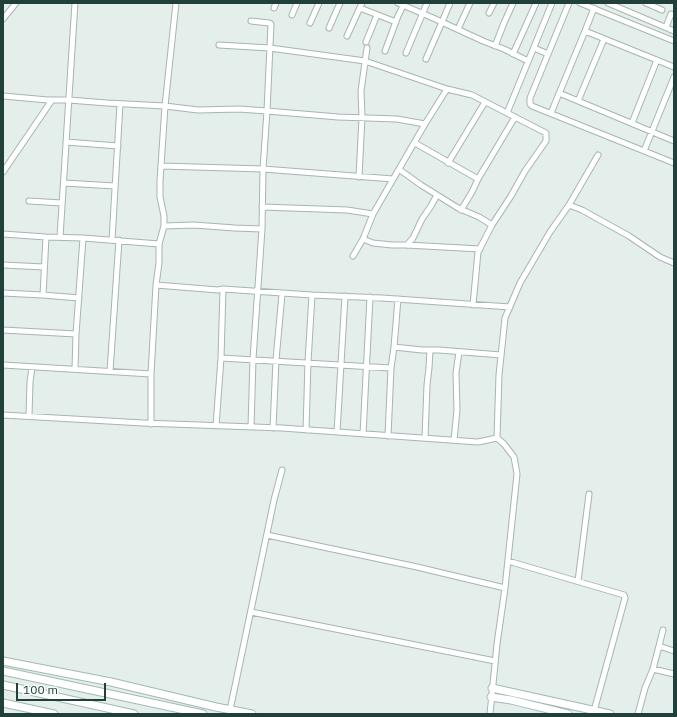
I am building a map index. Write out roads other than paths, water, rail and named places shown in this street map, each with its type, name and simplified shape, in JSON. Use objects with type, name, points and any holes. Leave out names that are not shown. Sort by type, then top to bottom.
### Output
[{"type":"main road","points":[[3,661],[111,682],[252,714]]},
{"type":"main road","points":[[3,671],[203,714]]},
{"type":"main road","points":[[3,684],[134,714]]},
{"type":"main road","points":[[492,688],[610,714]]},
{"type":"main road","points":[[491,697],[511,700],[568,714]]},
{"type":"main road","points":[[3,703],[54,714]]},
{"type":"street","points":[[3,19],[16,3]]},
{"type":"street","points":[[60,237],[75,3]]},
{"type":"street","points":[[151,424],[151,374],[156,285],[160,244],[164,226],[164,216],[160,197],[161,166],[165,106],[176,3]]},
{"type":"street","points":[[292,15],[297,3]]},
{"type":"street","points":[[310,22],[319,3]]},
{"type":"street","points":[[329,28],[340,3]]},
{"type":"street","points":[[398,3],[404,4],[528,61]]},
{"type":"street","points":[[406,53],[427,3]]},
{"type":"street","points":[[426,59],[450,3]]},
{"type":"street","points":[[458,29],[470,3]]},
{"type":"street","points":[[489,13],[494,3]]},
{"type":"street","points":[[495,46],[513,3]]},
{"type":"street","points":[[513,54],[536,3]]},
{"type":"street","points":[[507,113],[552,3]]},
{"type":"street","points":[[569,3],[530,98],[530,104],[674,163]]},
{"type":"street","points":[[580,3],[674,41]]},
{"type":"street","points":[[608,3],[673,29]]},
{"type":"street","points":[[646,3],[662,10]]},
{"type":"street","points":[[385,51],[404,4]]},
{"type":"street","points":[[347,36],[361,5],[377,15],[396,22]]},
{"type":"street","points":[[551,113],[594,8]]},
{"type":"street","points":[[666,27],[671,14],[674,15]]},
{"type":"street","points":[[359,177],[362,117],[361,91],[367,45],[371,28],[377,15]]},
{"type":"street","points":[[251,21],[271,24],[263,169],[262,229],[253,359],[251,427]]},
{"type":"street","points":[[585,31],[674,67]]},
{"type":"street","points":[[578,101],[604,39]]},
{"type":"street","points":[[219,45],[270,48],[366,61],[447,89],[472,95],[546,133],[546,141],[525,171],[492,225],[478,252],[473,305]]},
{"type":"street","points":[[534,48],[548,54]]},
{"type":"street","points":[[632,123],[657,60]]},
{"type":"street","points":[[644,151],[674,77]]},
{"type":"street","points":[[353,256],[363,239],[373,214],[447,89]]},
{"type":"street","points":[[559,93],[674,140]]},
{"type":"street","points":[[3,96],[165,106],[198,110],[267,111],[338,117],[397,119],[426,124]]},
{"type":"street","points":[[3,172],[52,100]]},
{"type":"street","points":[[448,162],[485,102]]},
{"type":"street","points":[[112,240],[120,104]]},
{"type":"street","points":[[461,210],[515,117]]},
{"type":"street","points":[[66,142],[118,146]]},
{"type":"street","points":[[415,144],[478,179]]},
{"type":"street","points":[[490,714],[517,474],[514,456],[498,438],[499,375],[506,318],[520,283],[550,232],[569,205],[598,155]]},
{"type":"street","points":[[161,166],[263,169],[393,179]]},
{"type":"street","points":[[400,170],[461,210],[479,217],[492,225]]},
{"type":"street","points":[[64,183],[115,186]]},
{"type":"street","points":[[407,245],[437,195]]},
{"type":"street","points":[[29,201],[62,203]]},
{"type":"street","points":[[569,205],[582,210],[629,236],[660,257],[674,263]]},
{"type":"street","points":[[262,207],[347,210],[373,214]]},
{"type":"street","points":[[164,226],[194,225],[262,229]]},
{"type":"street","points":[[3,234],[119,240],[160,244]]},
{"type":"street","points":[[43,295],[46,237]]},
{"type":"street","points":[[75,369],[83,238]]},
{"type":"street","points":[[363,239],[373,243],[392,245],[480,249]]},
{"type":"street","points":[[110,371],[119,240]]},
{"type":"street","points":[[3,265],[44,267]]},
{"type":"street","points":[[156,285],[282,294],[370,297],[510,307]]},
{"type":"street","points":[[216,426],[222,358],[223,289]]},
{"type":"street","points":[[3,293],[79,298]]},
{"type":"street","points":[[273,428],[276,360],[282,294]]},
{"type":"street","points":[[306,430],[312,295]]},
{"type":"street","points":[[337,432],[345,296]]},
{"type":"street","points":[[363,434],[370,297]]},
{"type":"street","points":[[388,436],[391,368],[398,299]]},
{"type":"street","points":[[3,330],[76,334]]},
{"type":"street","points":[[394,347],[501,355]]},
{"type":"street","points":[[425,438],[430,350]]},
{"type":"street","points":[[454,440],[457,410],[456,373],[459,352]]},
{"type":"street","points":[[222,358],[391,368]]},
{"type":"street","points":[[3,365],[151,374]]},
{"type":"street","points":[[29,416],[32,367]]},
{"type":"street","points":[[3,415],[151,424],[273,428],[478,442],[498,438]]},
{"type":"street","points":[[230,710],[274,500],[282,470]]},
{"type":"street","points":[[578,581],[589,494]]},
{"type":"street","points":[[267,535],[417,567],[505,588]]},
{"type":"street","points":[[508,561],[624,595],[625,598],[594,711]]},
{"type":"street","points":[[251,612],[495,661]]},
{"type":"street","points":[[638,714],[653,669],[663,630]]},
{"type":"street","points":[[659,646],[674,651]]},
{"type":"street","points":[[653,669],[674,674]]}]
